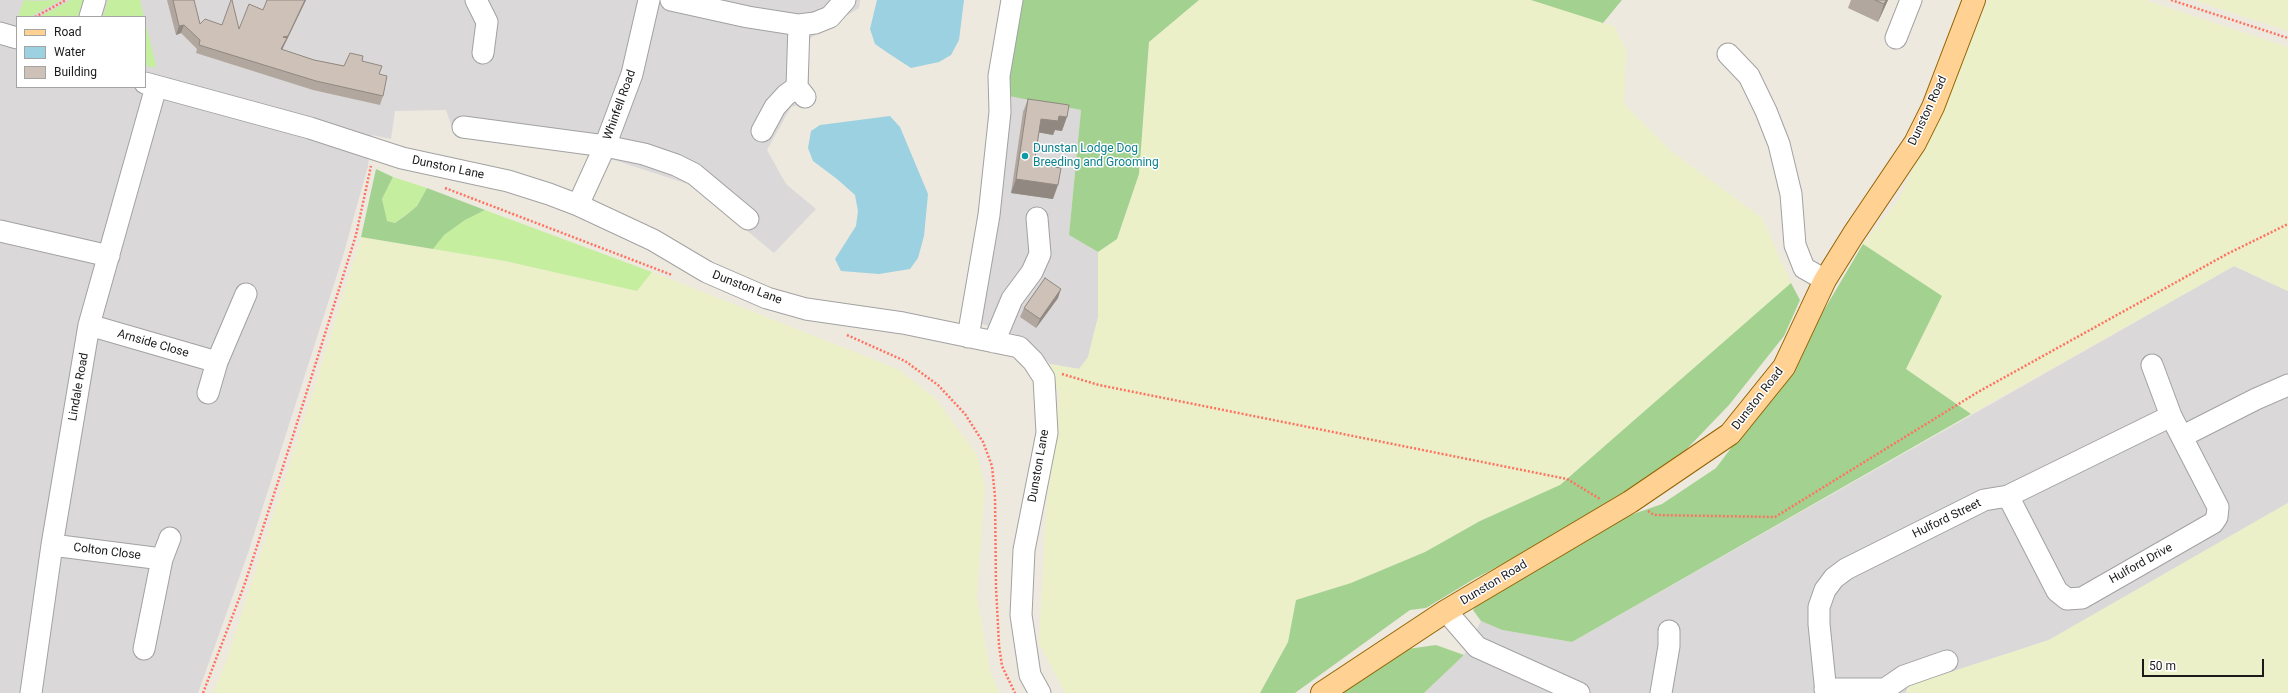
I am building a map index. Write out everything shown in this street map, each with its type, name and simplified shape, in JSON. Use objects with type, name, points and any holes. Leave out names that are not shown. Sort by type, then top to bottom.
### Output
[{"type":"main road","name":"Dunston Road","points":[[1322,693],[1446,611],[1630,502],[1730,434],[1784,367],[1824,280],[1852,235],[1915,143],[1933,107],[1974,0]]},
{"type":"street","points":[[90,16],[95,0]]},
{"type":"street","points":[[476,0],[487,22],[483,53]]},
{"type":"street","name":"Whinfell Road","points":[[578,205],[605,146],[632,74],[648,0]]},
{"type":"street","points":[[671,0],[748,17],[799,25],[815,23],[830,17],[845,0]]},
{"type":"street","points":[[968,337],[989,215],[1000,112],[999,76],[1012,0]]},
{"type":"street","points":[[1896,38],[1911,0]]},
{"type":"street","points":[[762,131],[775,107],[786,95],[801,92],[799,25]]},
{"type":"street","points":[[0,32],[16,38]]},
{"type":"street","points":[[1728,54],[1749,76],[1766,111],[1778,144],[1791,194],[1795,245],[1804,268],[1824,280]]},
{"type":"street","name":"Dunston Lane","points":[[150,85],[310,128],[402,158],[508,181],[578,205],[653,240],[707,272],[767,298],[806,309],[904,323],[1019,347],[1033,361],[1044,378],[1047,433],[1024,550],[1021,615],[1030,675],[1040,693]]},
{"type":"street","name":"Lindale Road","points":[[31,693],[52,546],[89,325],[110,256],[150,85]]},
{"type":"street","points":[[463,127],[605,146],[644,154],[688,171],[748,219]]},
{"type":"street","points":[[994,342],[1012,299],[1032,272],[1040,254],[1037,218]]},
{"type":"street","points":[[0,231],[110,256]]},
{"type":"street","points":[[208,393],[217,362],[246,294]]},
{"type":"street","name":"Arnside Close","points":[[89,325],[217,362]]},
{"type":"street","name":"Hulford Drive","points":[[2008,496],[2057,591],[2067,599],[2082,598],[2208,527],[2217,517],[2218,507],[2183,436],[2171,416],[2152,365]]},
{"type":"street","points":[[2183,436],[2256,398],[2288,385]]},
{"type":"street","name":"Hulford Street","points":[[1825,691],[1819,608],[1825,590],[1834,578],[1846,569],[1984,500],[2008,496],[2171,416]]},
{"type":"street","points":[[144,650],[162,560],[170,538]]},
{"type":"street","name":"Colton Close","points":[[52,546],[162,560]]},
{"type":"street","points":[[1446,611],[1477,647],[1575,692]]},
{"type":"street","points":[[1661,693],[1669,646],[1669,631]]},
{"type":"street","points":[[1825,691],[1885,689],[1904,676],[1947,661]]},
{"type":"path","points":[[36,16],[66,0]]},
{"type":"path","points":[[2171,0],[2288,38]]},
{"type":"path","points":[[204,693],[244,586],[292,439],[356,235],[375,149]]},
{"type":"path","points":[[442,187],[674,275]]},
{"type":"path","points":[[1630,502],[1654,515],[1775,517],[1978,392],[2227,254],[2288,224]]},
{"type":"path","points":[[842,334],[857,338],[905,362],[938,385],[965,414],[983,442],[992,466],[995,498],[996,587],[999,645],[1002,666],[1015,693]]},
{"type":"path","points":[[1044,378],[1065,374],[1099,385],[1567,479],[1595,495]]},
{"type":"shaded area","points":[[0,0],[860,0],[859,8],[809,39],[809,102],[791,107],[767,150],[786,184],[816,209],[774,253],[691,185],[614,160],[454,133],[446,110],[395,111],[391,139],[372,135],[368,166],[343,256],[248,553],[198,693],[0,693]]},
{"type":"shaded area","points":[[993,93],[1081,110],[1069,235],[1098,252],[1098,317],[1088,358],[1079,369],[1050,364],[1025,337],[965,319]]},
{"type":"shaded area","points":[[2234,266],[2288,291],[2288,503],[2049,640],[1908,686],[1906,693],[1424,693],[1464,655],[1481,621],[1502,630],[1572,642]]},
{"type":"green space","points":[[24,0],[61,0],[32,16],[18,16]]},
{"type":"green space","points":[[71,0],[84,0],[78,16],[41,16]]},
{"type":"green space","points":[[108,0],[140,0],[144,16],[103,16]]},
{"type":"green space","points":[[1008,0],[1199,0],[1149,42],[1139,174],[1117,239],[1098,252],[1069,235],[1081,110],[993,93]]},
{"type":"green space","points":[[1199,0],[1531,0],[1614,26],[1626,50],[1624,104],[1671,151],[1762,218],[1791,283],[1560,485],[1480,521],[1425,552],[1351,583],[1296,600],[1288,642],[1260,693],[1065,693],[1039,643],[1046,512],[1059,396],[1050,364],[1079,369],[1088,357],[1098,317],[1098,252],[1117,239],[1139,174],[1149,42]]},
{"type":"green space","points":[[1531,0],[1622,0],[1603,23]]},
{"type":"green space","points":[[1988,0],[2145,0],[2288,47],[2288,291],[2234,266],[1971,414],[1906,369],[1941,296],[1863,244],[1899,199]]},
{"type":"green space","points":[[2194,0],[2288,0],[2288,31],[2229,12]]},
{"type":"green space","points":[[146,25],[156,65],[154,68],[146,65]]},
{"type":"green space","points":[[376,169],[393,177],[382,199],[387,221],[395,223],[417,206],[427,188],[485,210],[465,220],[444,235],[433,249],[361,237]]},
{"type":"green space","points":[[393,177],[427,188],[417,206],[395,223],[386,221],[382,199]]},
{"type":"green space","points":[[485,210],[652,272],[637,291],[505,261],[433,249],[443,235],[465,220]]},
{"type":"green space","points":[[361,237],[505,261],[637,291],[652,272],[898,369],[936,399],[977,455],[985,486],[977,596],[990,671],[1000,693],[213,693],[226,662]]},
{"type":"green space","points":[[1863,244],[1942,296],[1906,369],[1971,414],[1572,642],[1502,630],[1481,621],[1473,610],[1485,595],[1599,526],[1662,504],[1716,468],[1784,378]]},
{"type":"green space","points":[[1791,283],[1800,300],[1784,336],[1729,405],[1681,455],[1611,507],[1474,579],[1426,608],[1410,610],[1295,693],[1260,693],[1288,642],[1296,600],[1351,583],[1425,552],[1480,521],[1560,485]]},
{"type":"green space","points":[[2288,503],[2288,693],[1906,693],[1908,686],[2049,640]]},
{"type":"green space","points":[[1436,645],[1464,655],[1424,693],[1341,693],[1407,649]]},
{"type":"water","points":[[877,0],[964,0],[959,40],[951,55],[939,62],[911,68],[875,44],[870,29]]},
{"type":"water","points":[[890,116],[900,127],[928,194],[924,236],[918,258],[910,269],[879,274],[841,271],[835,259],[856,226],[858,211],[855,195],[813,161],[808,148],[811,131],[820,125]]},
{"type":"building","points":[[173,0],[194,0],[200,24],[205,19],[222,25],[232,0],[239,29],[249,4],[263,10],[267,0],[305,0],[288,36],[283,37],[287,38],[281,49],[314,60],[344,66],[350,53],[363,56],[362,61],[382,66],[379,74],[387,76],[383,96],[316,81],[199,45],[200,40],[184,25],[179,26]]},
{"type":"building","points":[[1875,0],[1886,0],[1884,4]]},
{"type":"building","points":[[1028,99],[1069,105],[1067,117],[1059,116],[1058,121],[1041,119],[1034,164],[1061,168],[1058,185],[1016,179]]},
{"type":"building","points":[[1045,278],[1061,289],[1040,319],[1024,308]]},
{"type":"place","name":"Dunstan Lodge Dog Breeding and Grooming","points":[[1025,156]]}]
